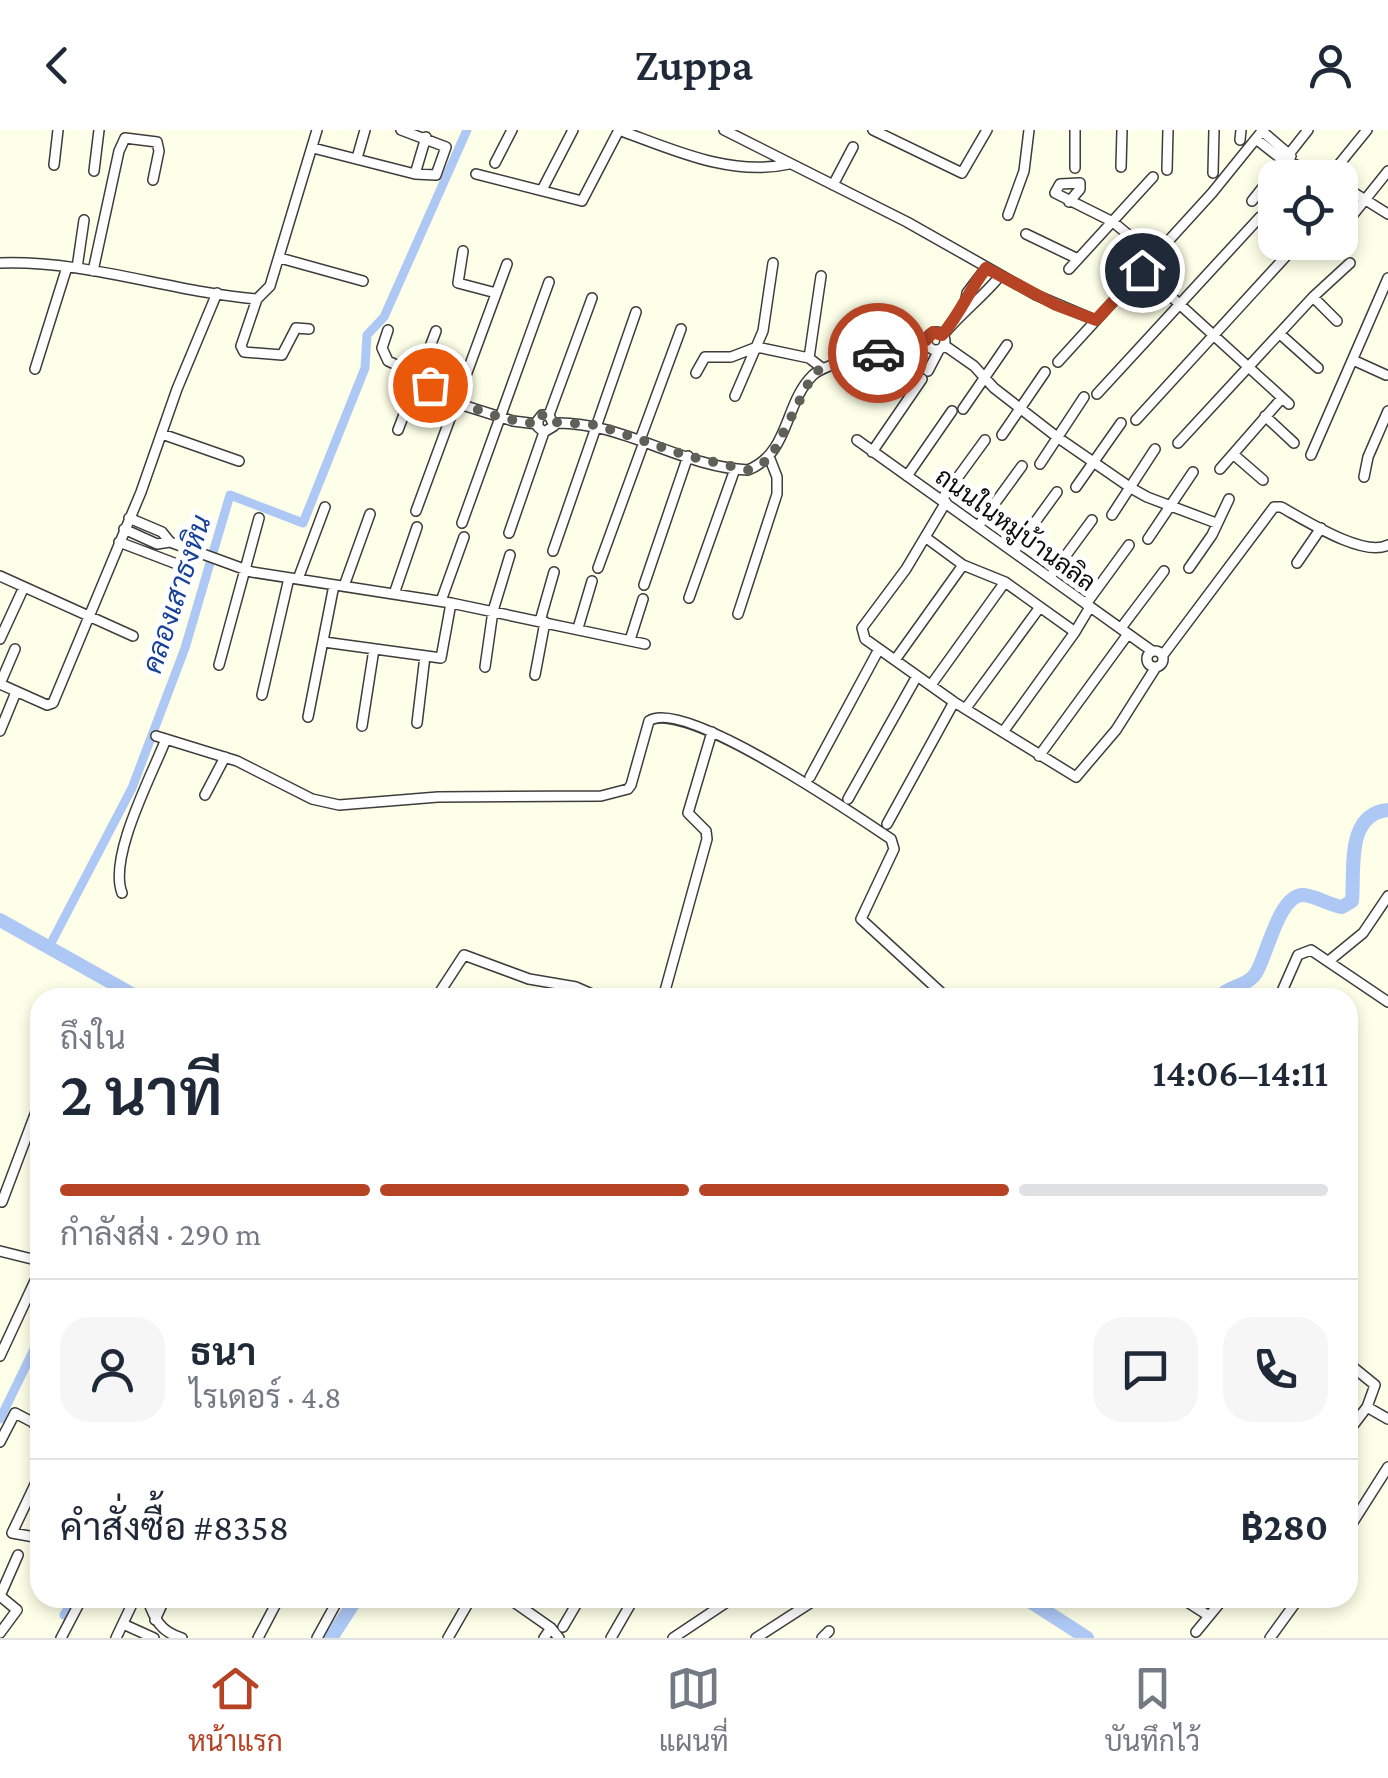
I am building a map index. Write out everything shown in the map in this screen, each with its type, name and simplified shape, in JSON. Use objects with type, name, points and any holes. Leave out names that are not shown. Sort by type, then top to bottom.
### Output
[{"type":"street","points":[[54,165],[58,130]]},
{"type":"street","points":[[94,171],[99,130]]},
{"type":"street","points":[[309,329],[296,328],[282,355],[244,352],[241,346],[257,299],[270,286],[280,258],[317,130]]},
{"type":"street","points":[[357,158],[365,130]]},
{"type":"street","points":[[313,148],[414,174],[436,175],[446,147],[401,130]]},
{"type":"street","points":[[495,163],[512,130]]},
{"type":"street","points":[[543,188],[573,130]]},
{"type":"street","points":[[476,174],[582,201],[619,130],[736,168],[758,170],[791,164]]},
{"type":"street","points":[[724,130],[907,222],[1076,315],[1096,320]]},
{"type":"street","points":[[872,130],[962,173],[987,130]]},
{"type":"street","points":[[1008,215],[1024,171],[1028,132],[1016,130]]},
{"type":"street","points":[[1075,168],[1076,130]]},
{"type":"street","points":[[1121,167],[1122,130]]},
{"type":"street","points":[[1167,170],[1168,130]]},
{"type":"street","points":[[1213,173],[1214,130]]},
{"type":"street","points":[[1252,201],[1290,158],[1308,130]]},
{"type":"street","points":[[1341,160],[1367,130]]},
{"type":"street","points":[[1058,362],[1261,133],[1294,160]]},
{"type":"street","points":[[414,174],[426,137]]},
{"type":"street","points":[[93,271],[125,138],[157,142],[153,180]]},
{"type":"street","points":[[833,185],[853,147]]},
{"type":"street","points":[[1358,208],[1388,171]]},
{"type":"street","points":[[1069,269],[1153,177]]},
{"type":"street","points":[[1358,194],[1388,214]]},
{"type":"street","points":[[1068,202],[1113,222],[1155,257]]},
{"type":"street","points":[[1097,394],[1258,219]]},
{"type":"street","points":[[35,369],[72,268],[84,220]]},
{"type":"street","points":[[1026,234],[1078,259]]},
{"type":"street","points":[[463,251],[458,283],[496,294]]},
{"type":"street","points":[[280,258],[363,281]]},
{"type":"street","points":[[1136,420],[1283,260]]},
{"type":"street","points":[[0,263],[72,268],[257,299]]},
{"type":"street","points":[[735,396],[766,318],[772,263]]},
{"type":"street","points":[[1178,444],[1313,297],[1350,263]]},
{"type":"street","points":[[416,511],[507,264]]},
{"type":"street","points":[[872,452],[925,375],[986,268]]},
{"type":"street","points":[[1142,270],[1286,401],[1265,416],[1220,469]]},
{"type":"street","points":[[808,358],[821,276]]},
{"type":"street","points":[[964,310],[979,302],[1000,276]]},
{"type":"street","points":[[1311,455],[1388,278]]},
{"type":"street","points":[[462,524],[549,282]]},
{"type":"street","points":[[15,649],[0,684],[52,704],[130,518],[217,293]]},
{"type":"street","points":[[1313,297],[1337,320]]},
{"type":"street","points":[[552,419],[592,298]]},
{"type":"street","points":[[553,550],[636,312]]},
{"type":"street","points":[[598,568],[681,328]]},
{"type":"street","points":[[388,330],[383,355],[456,403],[540,428]]},
{"type":"street","points":[[398,430],[436,331]]},
{"type":"street","points":[[1280,334],[1318,368]]},
{"type":"street","points":[[508,533],[542,415],[597,425],[688,456],[748,470],[770,459],[806,383],[822,368],[926,340],[932,349],[942,343]]},
{"type":"street","points":[[942,343],[1020,409],[1131,488],[1216,523]]},
{"type":"street","points":[[907,476],[1008,346]]},
{"type":"street","points":[[696,372],[705,357],[731,357],[757,347],[808,358],[822,368]]},
{"type":"street","points":[[1354,360],[1387,375]]},
{"type":"street","points":[[1002,435],[1045,372]]},
{"type":"street","points":[[1040,464],[1084,397]]},
{"type":"street","points":[[1364,477],[1368,457],[1388,411]]},
{"type":"street","points":[[1265,416],[1294,443]]},
{"type":"street","points":[[1076,487],[1120,423]]},
{"type":"street","points":[[162,434],[239,461]]},
{"type":"street","name":"ถนนในหมู่บ้านลลิล","points":[[857,440],[1157,653]]},
{"type":"street","points":[[985,440],[862,628],[865,639],[916,676],[1076,777],[1138,699],[1156,667],[1148,662],[1274,507],[1350,542],[1375,549],[1388,544]]},
{"type":"street","points":[[1112,516],[1155,449]]},
{"type":"street","points":[[1233,454],[1263,480]]},
{"type":"street","points":[[644,584],[688,456]]},
{"type":"street","points":[[738,614],[777,494],[777,477],[770,459]]},
{"type":"street","points":[[979,525],[1022,466]]},
{"type":"street","points":[[689,598],[735,470]]},
{"type":"street","points":[[1148,539],[1193,472]]},
{"type":"street","points":[[1014,552],[1057,492]]},
{"type":"street","points":[[1189,568],[1229,499]]},
{"type":"street","points":[[262,695],[294,578],[325,507]]},
{"type":"street","points":[[308,717],[339,586],[370,514]]},
{"type":"street","points":[[130,518],[162,532],[170,542]]},
{"type":"street","points":[[219,665],[259,518]]},
{"type":"street","points":[[1050,577],[1092,520]]},
{"type":"street","points":[[394,594],[417,527]]},
{"type":"street","points":[[1297,563],[1321,528]]},
{"type":"street","points":[[124,530],[157,544],[170,542],[244,570],[446,602],[645,644]]},
{"type":"street","points":[[324,642],[442,658],[446,602],[464,537]]},
{"type":"street","points":[[925,537],[963,565],[1005,582],[1076,632]]},
{"type":"street","points":[[119,542],[182,566]]},
{"type":"street","points":[[1003,732],[1076,632],[1088,605],[1128,545]]},
{"type":"street","points":[[484,667],[493,612],[510,555]]},
{"type":"street","points":[[895,660],[963,565]]},
{"type":"street","points":[[1039,756],[1164,571]]},
{"type":"street","points":[[535,675],[554,572]]},
{"type":"street","points":[[0,576],[134,636]]},
{"type":"street","points":[[578,628],[592,580]]},
{"type":"street","points":[[931,685],[1005,582]]},
{"type":"street","points":[[0,639],[24,587]]},
{"type":"street","points":[[630,640],[643,599]]},
{"type":"street","points":[[966,708],[1040,607]]},
{"type":"street","points":[[362,726],[374,649]]},
{"type":"street","points":[[810,777],[879,649]]},
{"type":"street","points":[[417,722],[424,656]]},
{"type":"street","points":[[848,800],[916,676]]},
{"type":"street","points":[[0,731],[16,692]]},
{"type":"street","points":[[888,824],[954,702]]},
{"type":"street","points":[[122,893],[119,875],[125,841],[161,737],[225,757],[312,798],[339,805],[460,796],[601,796],[628,789],[644,734],[653,717],[660,715],[712,732],[796,776],[891,839],[894,850],[861,919],[936,988]]},
{"type":"street","points":[[666,988],[707,839],[706,830],[688,813],[712,732]]},
{"type":"street","points":[[205,795],[225,757]]},
{"type":"street","points":[[1330,960],[1363,932],[1388,896]]},
{"type":"street","points":[[1282,988],[1289,969],[1303,950],[1310,950],[1388,1002]]},
{"type":"street","points":[[443,988],[464,955],[530,979],[580,988]]},
{"type":"street","points":[[2,1202],[30,1128]]},
{"type":"street","points":[[0,1252],[30,1259]]},
{"type":"street","points":[[0,1356],[30,1292]]},
{"type":"street","points":[[1358,1371],[1375,1385],[1358,1418]]},
{"type":"street","points":[[1367,1406],[1388,1419]]},
{"type":"street","points":[[0,1442],[14,1413],[30,1421]]},
{"type":"street","points":[[1358,1514],[1388,1467]]},
{"type":"street","points":[[30,1495],[12,1533],[30,1536]]},
{"type":"street","points":[[0,1633],[17,1610],[0,1596],[18,1555]]},
{"type":"street","points":[[62,1638],[77,1608]]},
{"type":"street","points":[[116,1638],[130,1608]]},
{"type":"street","points":[[150,1608],[154,1620],[169,1634],[182,1638]]},
{"type":"street","points":[[154,1620],[159,1608]]},
{"type":"street","points":[[258,1638],[274,1608]]},
{"type":"street","points":[[317,1638],[334,1608]]},
{"type":"street","points":[[448,1638],[465,1608]]},
{"type":"street","points":[[522,1608],[559,1638]]},
{"type":"street","points":[[563,1627],[574,1608]]},
{"type":"street","points":[[611,1638],[628,1608]]},
{"type":"street","points":[[673,1638],[717,1608]]},
{"type":"street","points":[[756,1638],[800,1608]]},
{"type":"street","points":[[1197,1608],[1209,1616]]},
{"type":"street","points":[[1196,1632],[1216,1608]]},
{"type":"street","points":[[1270,1638],[1291,1608]]},
{"type":"street","points":[[123,1624],[154,1638]]},
{"type":"street","points":[[544,1638],[550,1628]]},
{"type":"waterway","name":"คลองเสาธงหิน","points":[[49,947],[132,788],[185,648],[230,495],[303,523],[365,368],[367,335],[384,317],[467,130]]},
{"type":"waterway","points":[[1233,988],[1256,973],[1281,914],[1295,897],[1309,896],[1342,907],[1352,901],[1353,860],[1359,833],[1374,814],[1388,810]]},
{"type":"waterway","points":[[0,920],[121,988]]},
{"type":"waterway","points":[[0,1419],[30,1358]]},
{"type":"waterway","points":[[64,1615],[68,1608]]},
{"type":"waterway","points":[[331,1638],[350,1608]]},
{"type":"waterway","points":[[1040,1608],[1087,1638]]},
{"type":"way so far","points":[[430,385],[456,403],[513,421],[537,424],[545,414],[554,422],[597,425],[688,456],[748,470],[770,459],[813,374],[878,353]]},
{"type":"route","points":[[878,353],[926,340],[933,332],[942,335],[964,310],[971,288],[986,268],[1076,315],[1096,320],[1142,270]]}]
